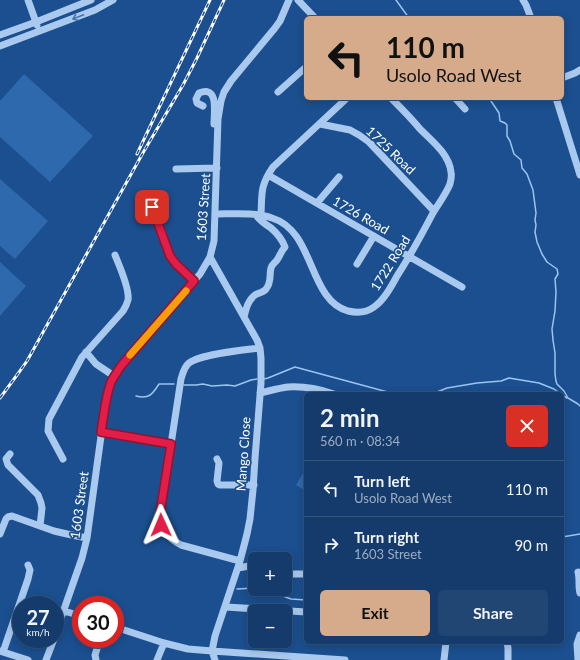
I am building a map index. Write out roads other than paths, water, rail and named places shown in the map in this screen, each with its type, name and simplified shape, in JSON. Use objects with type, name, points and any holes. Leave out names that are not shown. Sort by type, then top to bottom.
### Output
[{"type":"street","points":[[28,0],[39,31]]},
{"type":"street","points":[[0,35],[90,0]]},
{"type":"street","points":[[0,46],[95,10],[113,0]]},
{"type":"street","name":"1603 Street","points":[[64,611],[82,558],[87,538],[101,432],[108,392],[114,376],[121,366],[200,274],[210,257],[214,241],[219,110],[221,101],[230,81],[275,28],[289,0]]},
{"type":"street","points":[[298,0],[313,16]]},
{"type":"street","points":[[523,0],[530,16]]},
{"type":"street","points":[[278,92],[304,69]]},
{"type":"street","points":[[564,77],[580,70]]},
{"type":"street","points":[[203,106],[197,103],[196,99],[200,92],[209,92],[213,96],[214,125],[216,142],[218,146]]},
{"type":"street","points":[[244,317],[250,300],[266,289],[270,280],[272,265],[278,259],[285,247],[283,240],[277,233],[260,220],[258,215],[265,180],[268,174],[278,163],[345,100]]},
{"type":"street","name":"1722 Road","points":[[215,214],[258,215],[280,221],[292,231],[301,245],[327,297],[336,306],[348,311],[362,312],[373,308],[383,298],[409,257],[446,192],[452,174],[450,166],[442,152],[393,100]]},
{"type":"street","points":[[457,100],[465,109]]},
{"type":"street","points":[[557,100],[580,175]]},
{"type":"street","name":"1725 Road","points":[[320,124],[350,130],[364,138],[434,211]]},
{"type":"street","points":[[176,169],[217,168]]},
{"type":"street","name":"1726 Road","points":[[268,174],[462,287]]},
{"type":"street","points":[[317,203],[339,177]]},
{"type":"street","points":[[148,197],[170,256],[176,264],[194,281]]},
{"type":"street","points":[[357,264],[374,236]]},
{"type":"street","points":[[63,459],[49,434],[49,419],[79,361],[123,311],[128,300],[128,290],[115,254]]},
{"type":"street","name":"Mango Close","points":[[210,257],[257,340],[261,358],[254,485],[247,534],[239,565],[212,651]]},
{"type":"street","points":[[248,565],[239,565],[181,546],[164,530],[161,525],[160,516],[181,379],[185,367],[189,363],[198,359],[213,355],[260,348]]},
{"type":"street","points":[[86,352],[96,364],[114,376]]},
{"type":"street","points":[[260,393],[286,387],[312,388],[327,392]]},
{"type":"street","points":[[101,432],[171,444]]},
{"type":"street","points":[[10,454],[7,457],[8,464],[40,498],[42,508],[40,526]]},
{"type":"street","points":[[216,459],[218,463],[217,478],[220,486],[254,485]]},
{"type":"street","points":[[0,534],[6,519],[10,516],[14,516],[66,534],[87,538]]},
{"type":"street","points":[[28,565],[30,570],[28,579],[2,651],[28,660]]},
{"type":"street","points":[[578,572],[580,593]]},
{"type":"street","points":[[292,574],[304,574]]},
{"type":"street","points":[[226,607],[304,612]]},
{"type":"street","points":[[64,611],[72,613]]},
{"type":"street","points":[[124,630],[188,649],[284,658],[345,660]]},
{"type":"street","points":[[578,660],[577,644],[580,635]]},
{"type":"street","points":[[158,660],[164,643]]},
{"type":"street","points":[[444,660],[446,644]]},
{"type":"street","points":[[507,644],[508,660]]},
{"type":"street","points":[[46,660],[51,648]]},
{"type":"street","points":[[96,660],[95,655],[97,648]]},
{"type":"street","points":[[212,651],[216,660]]},
{"type":"waterway","points":[[396,0],[408,16]]},
{"type":"waterway","points":[[490,100],[499,113],[500,121],[507,125],[507,136],[514,154],[521,160],[522,168],[527,174],[533,190],[536,213],[535,232],[537,242],[547,262],[557,269],[558,274],[555,279],[555,311],[552,329],[556,381],[568,398],[580,406]]},
{"type":"waterway","points":[[264,379],[295,367],[388,392]]},
{"type":"waterway","points":[[437,392],[447,388],[501,381],[509,378],[539,383],[558,392]]},
{"type":"waterway","points":[[184,385],[203,384],[212,386],[235,386],[257,379]]},
{"type":"waterway","points":[[136,396],[144,397],[150,395],[159,384],[174,384]]},
{"type":"waterway","points":[[564,537],[580,534]]},
{"type":"waterway","points":[[237,589],[248,588]]},
{"type":"waterway","points":[[283,596],[291,599],[304,600]]},
{"type":"railway","points":[[137,154],[210,0]]},
{"type":"railway","points":[[0,398],[27,361],[144,151],[183,85],[224,0]]}]
